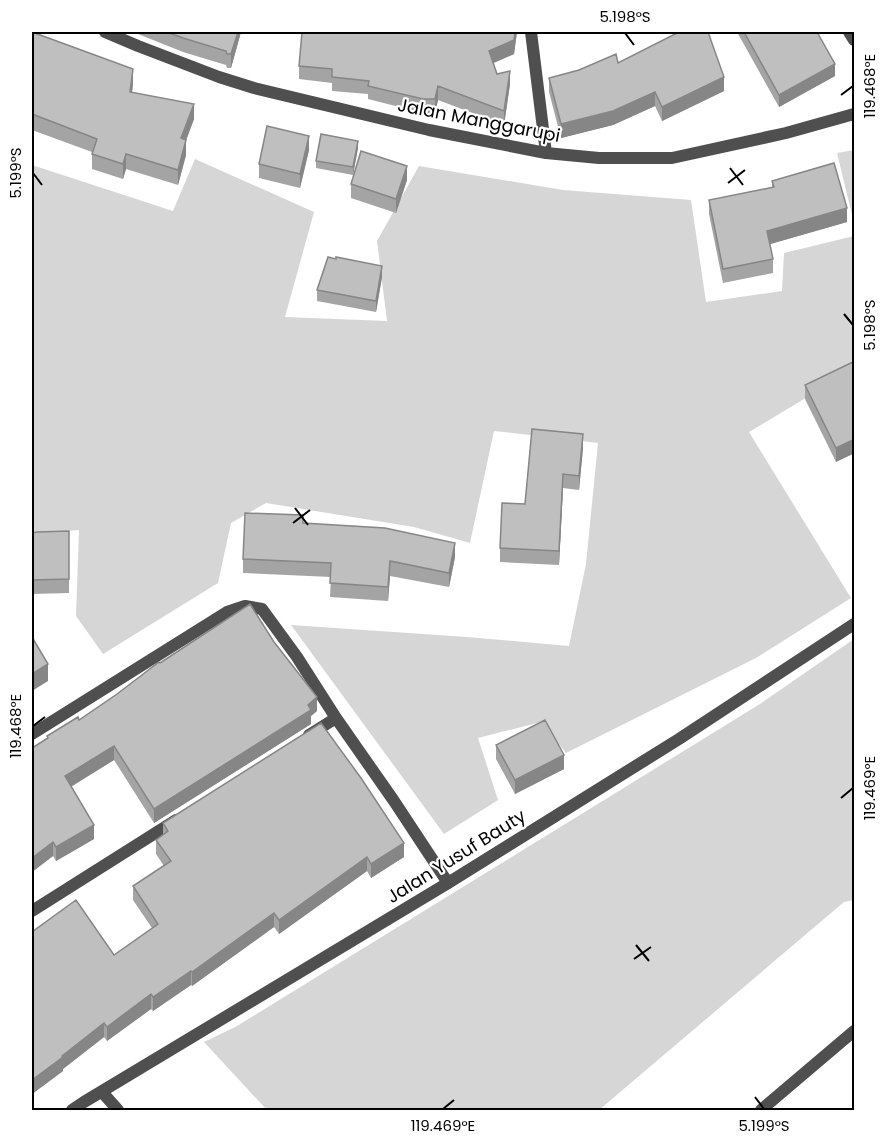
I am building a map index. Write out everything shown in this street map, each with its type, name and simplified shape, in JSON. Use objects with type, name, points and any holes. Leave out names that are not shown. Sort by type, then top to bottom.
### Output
[{"type":"street","name":"Jalan Manggarupi","points":[[105,32],[254,88],[429,130],[546,153],[599,158],[672,158],[786,133],[855,114]]},
{"type":"street","points":[[531,32],[546,153]]},
{"type":"street","points":[[849,32],[855,40]]},
{"type":"street","points":[[32,734],[227,612],[245,606],[262,609],[297,657],[448,883]]},
{"type":"street","name":"Jalan Yusuf Bauty","points":[[72,1110],[448,883],[679,739],[855,624]]},
{"type":"street","points":[[297,743],[336,718]]},
{"type":"street","points":[[32,911],[189,812]]},
{"type":"street","points":[[761,1110],[855,1031]]},
{"type":"street","points":[[102,1092],[118,1110]]},
{"type":"shaded area","points":[[854,150],[854,223],[837,153]]},
{"type":"shaded area","points":[[195,159],[314,212],[285,317],[387,321],[377,241],[419,166],[563,190],[691,200],[706,302],[782,291],[784,253],[854,236],[854,369],[749,432],[851,598],[756,658],[566,753],[541,722],[478,738],[498,800],[444,834],[291,625],[569,646],[586,564],[598,443],[494,431],[470,543],[414,527],[266,503],[231,523],[218,583],[103,654],[76,616],[79,530],[32,533],[32,165],[173,211]]},
{"type":"shaded area","points":[[854,639],[854,900],[844,902],[599,1110],[267,1110],[204,1042],[237,1026],[760,704]]},
{"type":"building","points":[[32,32],[133,69],[130,92],[194,104],[181,138],[186,140],[178,170],[126,154],[123,164],[92,154],[97,139],[32,114]]},
{"type":"building","points":[[167,32],[238,32],[231,54],[227,54],[226,51]]},
{"type":"building","points":[[302,32],[515,32],[514,40],[489,51],[497,74],[510,71],[504,111],[438,86],[435,99],[423,99],[368,86],[369,81],[332,77],[332,69],[299,66]]},
{"type":"building","points":[[679,32],[708,32],[724,77],[662,107],[655,92],[613,111],[561,124],[549,78],[579,70],[616,54],[618,63]]},
{"type":"building","points":[[744,32],[817,32],[835,64],[779,95]]},
{"type":"building","points":[[267,126],[309,136],[300,174],[259,164]]},
{"type":"building","points":[[321,134],[358,141],[353,167],[316,161]]},
{"type":"building","points":[[361,151],[407,166],[396,199],[351,184]]},
{"type":"building","points":[[834,163],[847,208],[767,231],[773,259],[723,269],[709,200],[774,187],[772,181]]},
{"type":"building","points":[[328,257],[382,266],[376,301],[317,290]]},
{"type":"building","points":[[855,361],[855,439],[836,448],[805,385]]},
{"type":"building","points":[[532,429],[583,434],[579,476],[563,474],[559,551],[500,548],[502,503],[525,504]]},
{"type":"building","points":[[245,513],[303,515],[303,523],[385,528],[455,543],[449,573],[390,561],[388,587],[330,583],[331,563],[243,559]]},
{"type":"building","points":[[69,531],[69,579],[32,580],[32,533]]},
{"type":"building","points":[[250,604],[274,642],[317,697],[308,705],[311,710],[154,809],[114,746],[65,776],[94,825],[56,847],[53,842],[32,858],[32,748],[78,717],[79,720],[159,662]]},
{"type":"building","points":[[32,637],[48,664],[32,674]]},
{"type":"building","points":[[545,720],[564,755],[515,780],[496,745]]},
{"type":"building","points":[[321,723],[404,843],[371,864],[367,857],[279,920],[274,913],[192,972],[153,997],[151,994],[107,1027],[104,1023],[32,1080],[32,932],[76,900],[114,955],[158,924],[133,886],[171,861],[156,840],[168,831],[163,823]]}]
